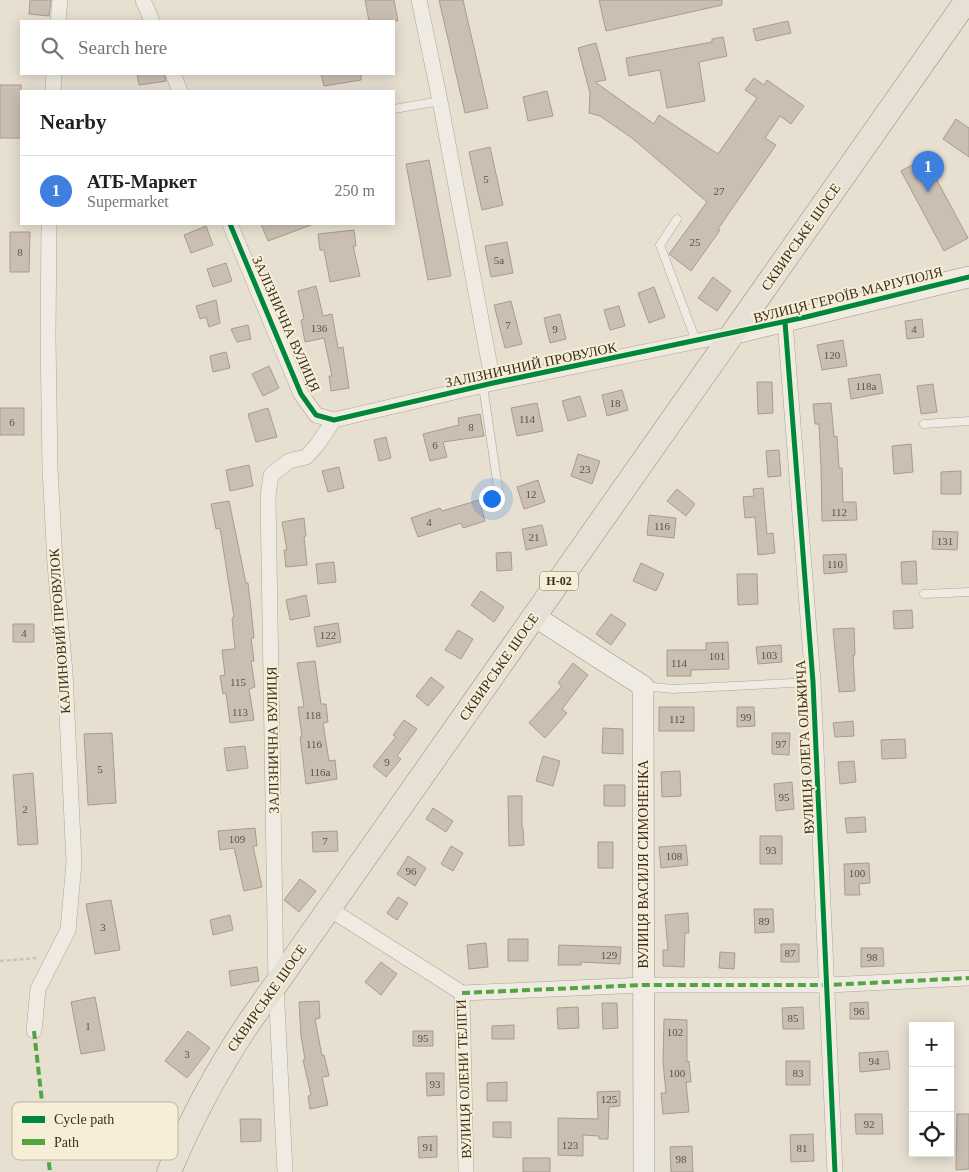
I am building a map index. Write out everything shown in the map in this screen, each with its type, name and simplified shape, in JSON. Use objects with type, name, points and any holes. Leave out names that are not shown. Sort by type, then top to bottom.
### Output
[{"type":"main road","name":"СКВИРСЬКЕ ШОСЕ","points":[[178,1151],[185,1132],[224,1060],[328,908],[968,0]]},
{"type":"main road","name":"СКВИРСЬКЕ ШОСЕ","points":[[170,1172],[174,1160]]},
{"type":"street","points":[[58,20],[60,0]]},
{"type":"street","points":[[144,0],[152,20]]},
{"type":"street","name":"ЗАЛІЗНИЧНИЙ ПРОВУЛОК","points":[[419,0],[440,102],[488,384]]},
{"type":"street","points":[[53,90],[54,75]]},
{"type":"street","points":[[173,75],[180,90]]},
{"type":"street","name":"КАЛИНОВИЙ ПРОВУЛОК","points":[[34,1031],[38,989],[68,930],[74,863],[65,672],[55,564],[50,468],[48,346],[50,225]]},
{"type":"street","name":"ЗАЛІЗНИЧНА ВУЛИЦЯ","points":[[230,225],[302,394],[316,415],[334,420],[317,446],[306,457],[289,461],[271,475],[268,496],[276,985],[285,1172]]},
{"type":"street","name":"ВУЛИЦЯ ГЕРОЇВ МАРІУПОЛЯ","points":[[732,334],[969,277]]},
{"type":"street","name":"ВУЛИЦЯ ОЛЕГА ОЛЬЖИЧА","points":[[785,322],[813,682],[835,1172]]},
{"type":"street","name":"ЗАЛІЗНИЧНИЙ ПРОВУЛОК","points":[[334,420],[488,384],[732,334]]},
{"type":"street","points":[[534,616],[643,686]]},
{"type":"street","name":"ВУЛИЦЯ ВАСИЛЯ СИМОНЕНКА","points":[[643,686],[644,1172]]},
{"type":"street","name":"ВУЛИЦЯ ОЛЕНИ ТЕЛІГИ","points":[[328,908],[462,993],[466,1172]]},
{"type":"street","points":[[462,993],[643,985],[828,985],[969,978]]},
{"type":"lane","points":[[395,109],[440,102]]},
{"type":"lane","points":[[677,219],[660,245],[696,341]]},
{"type":"lane","points":[[488,384],[499,494]]},
{"type":"lane","points":[[924,424],[969,421]]},
{"type":"lane","points":[[924,594],[969,592]]},
{"type":"lane","points":[[643,686],[673,689],[813,682]]},
{"type":"path","points":[[0,962],[54,957]]},
{"type":"building","points":[[30,0],[51,0],[49,16],[29,14]]},
{"type":"building","points":[[365,0],[394,0],[398,21],[369,20]]},
{"type":"building","points":[[439,0],[463,0],[488,108],[465,113]]},
{"type":"building","points":[[599,0],[722,0],[722,5],[606,31]]},
{"type":"building","points":[[788,21],[791,33],[756,41],[753,29]]},
{"type":"building","points":[[723,37],[727,56],[699,62],[705,101],[667,108],[660,70],[629,76],[626,58],[712,42],[712,39]]},
{"type":"building","points":[[596,43],[606,80],[595,82],[654,124],[659,115],[718,154],[757,98],[745,90],[754,78],[764,85],[767,80],[804,106],[791,124],[780,116],[765,138],[776,145],[691,271],[669,254],[707,202],[632,138],[600,116],[589,113],[590,93],[578,48]]},
{"type":"building","points":[[137,75],[164,75],[166,81],[139,85]]},
{"type":"building","points":[[321,75],[361,75],[361,80],[324,86]]},
{"type":"building","points":[[0,85],[21,85],[20,138],[0,138]]},
{"type":"building","points":[[547,91],[553,116],[528,121],[523,97]]},
{"type":"building","points":[[956,119],[969,128],[969,157],[943,139]]},
{"type":"building","points":[[490,147],[503,205],[482,210],[469,152]]},
{"type":"building","points":[[925,158],[968,238],[944,251],[901,171]]},
{"type":"building","points":[[429,160],[451,276],[428,280],[406,164]]},
{"type":"building","points":[[261,225],[311,225],[268,241]]},
{"type":"building","points":[[206,226],[213,245],[191,253],[184,235]]},
{"type":"building","points":[[354,230],[356,246],[353,246],[360,276],[330,282],[324,250],[320,250],[318,234]]},
{"type":"building","points":[[10,232],[30,232],[29,272],[10,272]]},
{"type":"building","points":[[507,242],[513,273],[491,277],[485,246]]},
{"type":"building","points":[[226,263],[232,281],[213,287],[207,269]]},
{"type":"building","points":[[713,277],[731,291],[717,311],[698,298]]},
{"type":"building","points":[[316,286],[323,316],[332,314],[338,348],[343,347],[349,388],[331,391],[329,376],[332,376],[324,338],[305,342],[301,320],[304,319],[298,291]]},
{"type":"building","points":[[654,287],[665,317],[649,323],[638,293]]},
{"type":"building","points":[[216,300],[220,323],[209,327],[206,317],[200,319],[196,306]]},
{"type":"building","points":[[511,301],[522,344],[505,348],[494,305]]},
{"type":"building","points":[[619,306],[625,326],[610,330],[604,310]]},
{"type":"building","points":[[560,314],[566,339],[550,343],[544,318]]},
{"type":"building","points":[[922,319],[924,337],[907,339],[905,321]]},
{"type":"building","points":[[248,325],[251,339],[237,342],[231,329]]},
{"type":"building","points":[[843,340],[847,366],[822,370],[817,345]]},
{"type":"building","points":[[226,352],[230,368],[213,372],[210,356]]},
{"type":"building","points":[[269,366],[279,388],[263,396],[252,374]]},
{"type":"building","points":[[880,374],[883,393],[851,399],[848,379]]},
{"type":"building","points":[[757,382],[772,382],[773,413],[758,414]]},
{"type":"building","points":[[933,384],[937,412],[921,414],[917,386]]},
{"type":"building","points":[[622,390],[628,410],[607,416],[602,395]]},
{"type":"building","points":[[580,396],[586,416],[568,421],[562,401]]},
{"type":"building","points":[[537,403],[543,431],[517,436],[511,408]]},
{"type":"building","points":[[831,403],[834,437],[837,436],[839,468],[842,468],[843,502],[856,502],[857,520],[822,521],[819,424],[815,424],[813,404]]},
{"type":"building","points":[[0,408],[24,408],[24,435],[0,435]]},
{"type":"building","points":[[268,408],[277,437],[256,442],[248,414]]},
{"type":"building","points":[[480,414],[484,436],[443,442],[447,457],[430,461],[423,434],[459,425],[458,418]]},
{"type":"building","points":[[386,437],[391,458],[379,461],[374,440]]},
{"type":"building","points":[[911,444],[913,472],[894,474],[892,446]]},
{"type":"building","points":[[779,450],[781,476],[768,477],[766,451]]},
{"type":"building","points":[[578,454],[600,461],[592,484],[571,476]]},
{"type":"building","points":[[249,465],[253,486],[230,491],[226,470]]},
{"type":"building","points":[[339,467],[344,488],[328,492],[322,471]]},
{"type":"building","points":[[961,471],[961,494],[941,494],[941,472]]},
{"type":"building","points":[[538,480],[545,502],[524,509],[517,487]]},
{"type":"building","points":[[763,488],[767,534],[773,533],[775,553],[758,555],[755,517],[745,518],[743,497],[754,496],[753,489]]},
{"type":"building","points":[[677,489],[695,504],[686,516],[667,501]]},
{"type":"building","points":[[479,500],[485,521],[463,528],[461,523],[418,537],[411,518],[440,508],[442,511]]},
{"type":"building","points":[[229,501],[246,583],[248,583],[254,638],[251,638],[254,661],[251,661],[255,687],[249,689],[254,720],[230,723],[226,693],[223,694],[220,676],[225,675],[222,650],[235,649],[232,618],[234,617],[220,528],[216,529],[211,504]]},
{"type":"building","points":[[649,515],[676,518],[674,538],[647,535]]},
{"type":"building","points":[[304,518],[307,565],[286,567],[284,550],[287,550],[282,522]]},
{"type":"building","points":[[542,525],[547,545],[526,550],[522,529]]},
{"type":"building","points":[[933,531],[958,532],[957,550],[932,549]]},
{"type":"building","points":[[511,552],[512,570],[497,571],[496,553]]},
{"type":"building","points":[[846,554],[847,572],[824,574],[823,555]]},
{"type":"building","points":[[916,561],[917,584],[902,584],[901,562]]},
{"type":"building","points":[[334,562],[336,582],[318,584],[316,564]]},
{"type":"building","points":[[641,563],[664,574],[656,591],[633,581]]},
{"type":"building","points":[[737,574],[757,574],[758,604],[738,605]]},
{"type":"building","points":[[481,591],[504,607],[494,622],[471,605]]},
{"type":"building","points":[[306,595],[310,616],[290,620],[286,600]]},
{"type":"building","points":[[912,610],[913,628],[894,629],[893,611]]},
{"type":"building","points":[[611,614],[626,624],[611,645],[596,634]]},
{"type":"building","points":[[338,623],[341,642],[317,647],[314,627]]},
{"type":"building","points":[[13,624],[34,624],[34,642],[13,642]]},
{"type":"building","points":[[854,628],[855,691],[839,692],[833,629]]},
{"type":"building","points":[[458,630],[473,639],[461,659],[445,650]]},
{"type":"building","points":[[728,642],[729,669],[691,670],[691,676],[667,676],[667,650],[706,650],[706,643]]},
{"type":"building","points":[[781,645],[782,662],[758,664],[756,647]]},
{"type":"building","points":[[315,661],[321,704],[326,704],[328,722],[323,723],[329,761],[335,760],[337,779],[306,784],[298,707],[304,707],[297,663]]},
{"type":"building","points":[[573,663],[588,675],[562,709],[567,713],[545,738],[529,723],[562,686],[558,683]]},
{"type":"building","points":[[431,677],[444,687],[428,706],[416,696]]},
{"type":"building","points":[[659,707],[694,707],[694,731],[659,731]]},
{"type":"building","points":[[737,707],[754,707],[755,726],[737,727]]},
{"type":"building","points":[[404,720],[417,729],[397,756],[401,759],[386,777],[373,766],[396,737],[393,735]]},
{"type":"building","points":[[853,721],[854,736],[835,737],[833,723]]},
{"type":"building","points":[[603,728],[623,729],[623,754],[602,753]]},
{"type":"building","points":[[112,733],[116,803],[88,805],[84,734]]},
{"type":"building","points":[[772,733],[790,733],[789,755],[772,754]]},
{"type":"building","points":[[905,739],[906,758],[882,759],[881,740]]},
{"type":"building","points":[[245,746],[248,768],[227,771],[224,748]]},
{"type":"building","points":[[543,756],[560,761],[553,786],[536,781]]},
{"type":"building","points":[[854,761],[856,782],[840,784],[838,762]]},
{"type":"building","points":[[680,771],[681,796],[662,797],[661,772]]},
{"type":"building","points":[[33,773],[38,844],[18,845],[13,775]]},
{"type":"building","points":[[792,782],[794,809],[776,811],[774,784]]},
{"type":"building","points":[[604,785],[625,785],[625,806],[604,806]]},
{"type":"building","points":[[508,796],[522,796],[524,845],[509,846]]},
{"type":"building","points":[[433,808],[453,821],[446,832],[426,819]]},
{"type":"building","points":[[865,817],[866,832],[847,833],[845,818]]},
{"type":"building","points":[[255,828],[257,846],[253,846],[262,887],[244,891],[234,848],[220,850],[218,831]]},
{"type":"building","points":[[337,831],[338,851],[313,852],[312,832]]},
{"type":"building","points":[[760,836],[782,836],[782,864],[760,864]]},
{"type":"building","points":[[598,842],[613,842],[613,868],[598,868]]},
{"type":"building","points":[[686,845],[688,865],[661,868],[659,847]]},
{"type":"building","points":[[451,846],[463,853],[453,871],[441,864]]},
{"type":"building","points":[[408,856],[426,868],[415,886],[397,874]]},
{"type":"building","points":[[869,863],[870,883],[859,884],[860,895],[845,895],[844,864]]},
{"type":"building","points":[[300,879],[316,891],[299,912],[284,900]]},
{"type":"building","points":[[398,897],[408,903],[397,920],[387,913]]},
{"type":"building","points":[[111,900],[120,950],[95,954],[86,904]]},
{"type":"building","points":[[754,909],[773,909],[774,932],[755,933]]},
{"type":"building","points":[[688,913],[689,933],[685,933],[684,967],[663,966],[663,950],[668,950],[665,915]]},
{"type":"building","points":[[230,915],[233,930],[213,935],[210,920]]},
{"type":"building","points":[[508,939],[528,939],[528,961],[508,961]]},
{"type":"building","points":[[486,943],[488,967],[469,969],[467,945]]},
{"type":"building","points":[[781,944],[799,944],[799,962],[781,962]]},
{"type":"building","points":[[559,945],[621,947],[620,964],[581,962],[581,965],[558,965]]},
{"type":"building","points":[[861,948],[883,948],[884,966],[861,967]]},
{"type":"building","points":[[720,952],[735,953],[734,969],[719,968]]},
{"type":"building","points":[[381,962],[397,974],[381,995],[365,982]]},
{"type":"building","points":[[257,967],[259,981],[231,986],[229,971]]},
{"type":"building","points":[[95,997],[105,1050],[81,1054],[71,1002]]},
{"type":"building","points":[[319,1001],[320,1018],[315,1019],[322,1056],[324,1055],[329,1076],[322,1077],[328,1105],[310,1109],[308,1096],[311,1095],[303,1060],[305,1059],[301,1036],[299,1002]]},
{"type":"building","points":[[868,1002],[869,1019],[850,1019],[850,1003]]},
{"type":"building","points":[[602,1003],[617,1003],[618,1028],[603,1029]]},
{"type":"building","points":[[578,1007],[579,1028],[558,1029],[557,1008]]},
{"type":"building","points":[[803,1007],[804,1029],[783,1029],[782,1008]]},
{"type":"building","points":[[664,1019],[687,1020],[687,1062],[689,1061],[691,1082],[686,1082],[689,1112],[663,1114],[661,1093],[666,1093],[663,1062]]},
{"type":"building","points":[[514,1025],[514,1039],[492,1039],[492,1026]]},
{"type":"building","points":[[188,1031],[210,1048],[187,1078],[165,1061]]},
{"type":"building","points":[[413,1031],[433,1031],[433,1046],[413,1046]]},
{"type":"building","points":[[888,1051],[890,1069],[860,1072],[859,1053]]},
{"type":"building","points":[[786,1061],[810,1061],[810,1085],[786,1085]]},
{"type":"building","points":[[426,1073],[444,1073],[444,1095],[427,1096]]},
{"type":"building","points":[[507,1082],[507,1101],[487,1101],[487,1083]]},
{"type":"building","points":[[620,1091],[620,1106],[609,1107],[608,1139],[599,1139],[599,1136],[583,1135],[583,1156],[558,1155],[558,1118],[598,1119],[597,1092]]},
{"type":"building","points":[[855,1114],[882,1114],[883,1134],[856,1134]]},
{"type":"building","points":[[957,1114],[969,1114],[969,1169],[956,1170]]},
{"type":"building","points":[[240,1119],[261,1119],[261,1141],[241,1142]]},
{"type":"building","points":[[493,1122],[511,1122],[511,1138],[493,1137]]},
{"type":"building","points":[[813,1134],[814,1161],[791,1162],[790,1135]]},
{"type":"building","points":[[437,1136],[437,1157],[419,1158],[418,1137]]},
{"type":"building","points":[[692,1146],[693,1172],[671,1172],[670,1147]]},
{"type":"building","points":[[523,1158],[550,1158],[550,1172],[523,1172]]},
{"type":"marked path","points":[[462,993],[643,985],[828,985],[969,978]]},
{"type":"marked path","points":[[34,1031],[42,1102]]},
{"type":"marked path","points":[[49,1160],[50,1172]]},
{"type":"cycle path","points":[[230,225],[301,394],[316,415],[334,420],[493,383],[806,317],[969,277]]},
{"type":"cycle path","points":[[785,322],[813,682],[835,1172]]},
{"type":"place","name":"АТБ-Маркет","points":[[928,192]]}]
